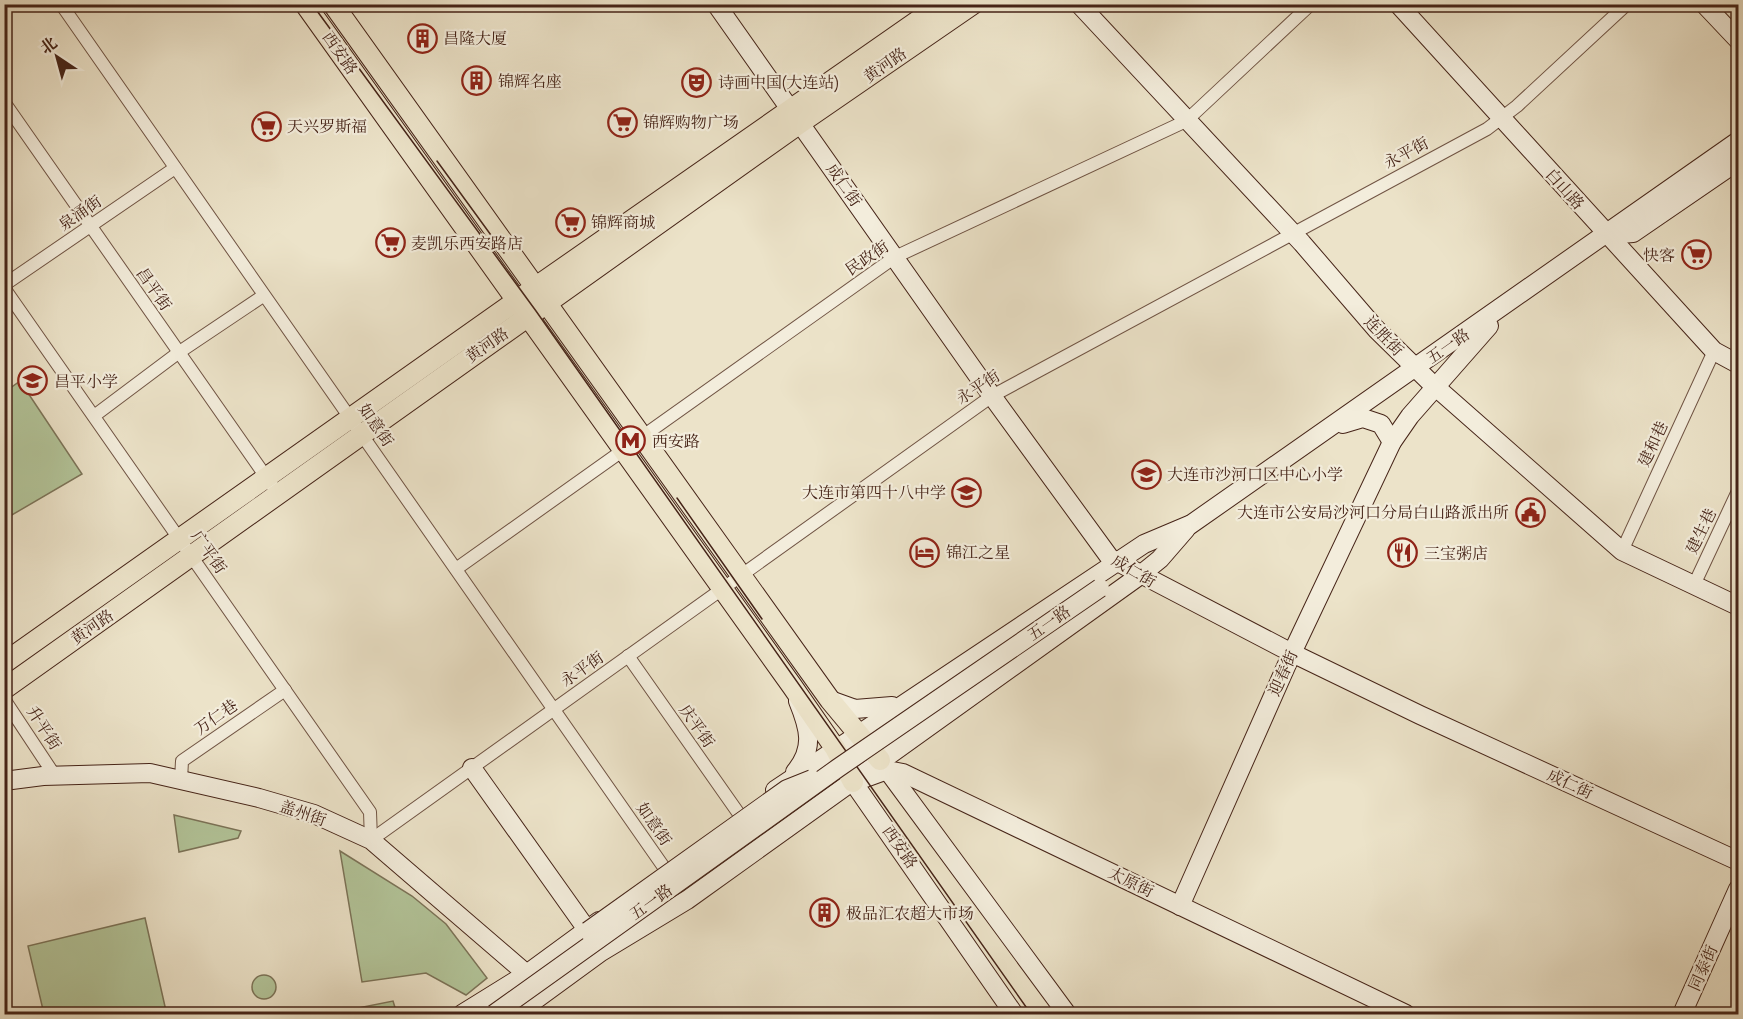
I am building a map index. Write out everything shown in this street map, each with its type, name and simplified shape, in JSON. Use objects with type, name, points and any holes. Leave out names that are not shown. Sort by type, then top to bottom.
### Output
[{"type":"main road","name":"西安路","points":[[305,4],[721,590],[792,686],[835,748],[854,782]]},
{"type":"main road","name":"西安路","points":[[333,4],[830,700],[883,765]]},
{"type":"main road","name":"黄河路","points":[[4,689],[192,556],[273,486],[795,116],[942,4]]},
{"type":"main road","name":"黄河路","points":[[795,116],[973,4]]},
{"type":"main road","name":"黄河路","points":[[4,663],[180,540],[273,486]]},
{"type":"street","name":"如意街","points":[[61,4],[663,866]]},
{"type":"street","name":"成仁街","points":[[716,4],[992,396],[1110,558],[1292,653],[1738,861]]},
{"type":"street","name":"连胜街","points":[[1079,4],[1293,233],[1376,329],[1435,387],[1622,551],[1738,606]]},
{"type":"street","name":"民政街","points":[[456,568],[895,257],[1186,121],[1311,4]]},
{"type":"street","name":"白山路","points":[[1398,4],[1714,351],[1738,364]]},
{"type":"street","name":"永平街","points":[[371,840],[992,396],[1501,119],[1627,4]]},
{"type":"street","points":[[1704,4],[1738,40]]},
{"type":"street","name":"昌平街","points":[[4,102],[273,486]]},
{"type":"street","name":"五一路","points":[[494,1014],[838,768],[1608,235],[1623,220],[1738,141]]},
{"type":"street","name":"五一路","points":[[1608,235],[1633,233],[1738,161]]},
{"type":"street","name":"泉涌街","points":[[4,287],[175,168]]},
{"type":"street","name":"广平街","points":[[4,287],[370,812],[371,840]]},
{"type":"street","points":[[94,416],[178,353],[263,296]]},
{"type":"street","name":"迎春街","points":[[1180,906],[1292,653],[1392,442],[1435,387],[1514,300]]},
{"type":"street","name":"建和巷","points":[[1622,551],[1714,351]]},
{"type":"street","points":[[1330,428],[1363,418],[1381,424],[1392,442]]},
{"type":"street","name":"建生巷","points":[[1694,585],[1738,491]]},
{"type":"street","points":[[588,931],[663,866],[835,748],[913,697],[1128,569]]},
{"type":"street","points":[[601,952],[687,900],[854,782],[883,765],[916,734],[1128,569]]},
{"type":"street","name":"庆平街","points":[[628,656],[739,814]]},
{"type":"street","points":[[788,781],[804,762],[810,739],[792,686]]},
{"type":"street","name":"万仁巷","points":[[181,780],[182,761],[285,690]]},
{"type":"street","points":[[830,700],[855,709],[866,710],[894,706],[913,697]]},
{"type":"street","name":"升平街","points":[[4,699],[55,776]]},
{"type":"street","points":[[916,734],[908,743],[905,758],[916,779]]},
{"type":"street","name":"太原街","points":[[835,748],[916,779],[1406,1014]]},
{"type":"street","points":[[883,765],[1066,1014]]},
{"type":"street","points":[[472,768],[588,931]]},
{"type":"street","points":[[462,1014],[528,973],[787,789],[838,768]]},
{"type":"street","points":[[516,1014],[801,810],[838,768]]},
{"type":"street","name":"盖州街","points":[[4,781],[55,776],[150,772],[260,798],[314,814],[371,840],[528,973],[546,992]]},
{"type":"street","name":"西安路","points":[[854,782],[1014,1014]]},
{"type":"street","points":[[802,818],[825,806],[852,798],[873,809]]},
{"type":"street","name":"同泰街","points":[[1682,1014],[1738,889]]},
{"type":"green space","points":[[20,381],[82,474],[5,519],[5,392]]},
{"type":"green space","points":[[174,815],[241,831],[238,838],[179,852]]},
{"type":"green space","points":[[340,851],[412,896],[446,924],[487,978],[466,995],[426,973],[362,982]]},
{"type":"green space","points":[[145,918],[166,1011],[149,1014],[44,1014],[28,946]]},
{"type":"green space","points":[[264,975],[273,978],[276,987],[273,996],[264,999],[255,996],[252,987],[255,978]]},
{"type":"green space","points":[[393,1001],[397,1014],[328,1014]]},
{"type":"tram line","points":[[312,4],[536,311],[1031,1014]]},
{"type":"tram line","points":[[437,161],[504,253]]},
{"type":"tram line","points":[[677,498],[762,619]]},
{"type":"place","name":"昌隆大厦","points":[[422,38]]},
{"type":"place","name":"锦辉名座","points":[[477,81]]},
{"type":"place","name":"诗画中国(大连站)","points":[[697,82]]},
{"type":"place","name":"锦辉购物广场","points":[[622,122]]},
{"type":"place","name":"天兴罗斯福","points":[[266,126]]},
{"type":"place","name":"锦辉商城","points":[[570,222]]},
{"type":"place","name":"麦凯乐西安路店","points":[[390,243]]},
{"type":"place","name":"快客","points":[[1696,255]]},
{"type":"place","name":"昌平小学","points":[[33,381]]},
{"type":"place","name":"西安路","points":[[631,441]]},
{"type":"place","name":"大连市沙河口区中心小学","points":[[1146,474]]},
{"type":"place","name":"大连市第四十八中学","points":[[967,492]]},
{"type":"place","name":"大连市公安局沙河口分局白山路派出所","points":[[1530,512]]},
{"type":"place","name":"锦江之星","points":[[925,552]]},
{"type":"place","name":"三宝粥店","points":[[1403,553]]},
{"type":"place","name":"极品汇农超大市场","points":[[825,913]]}]
